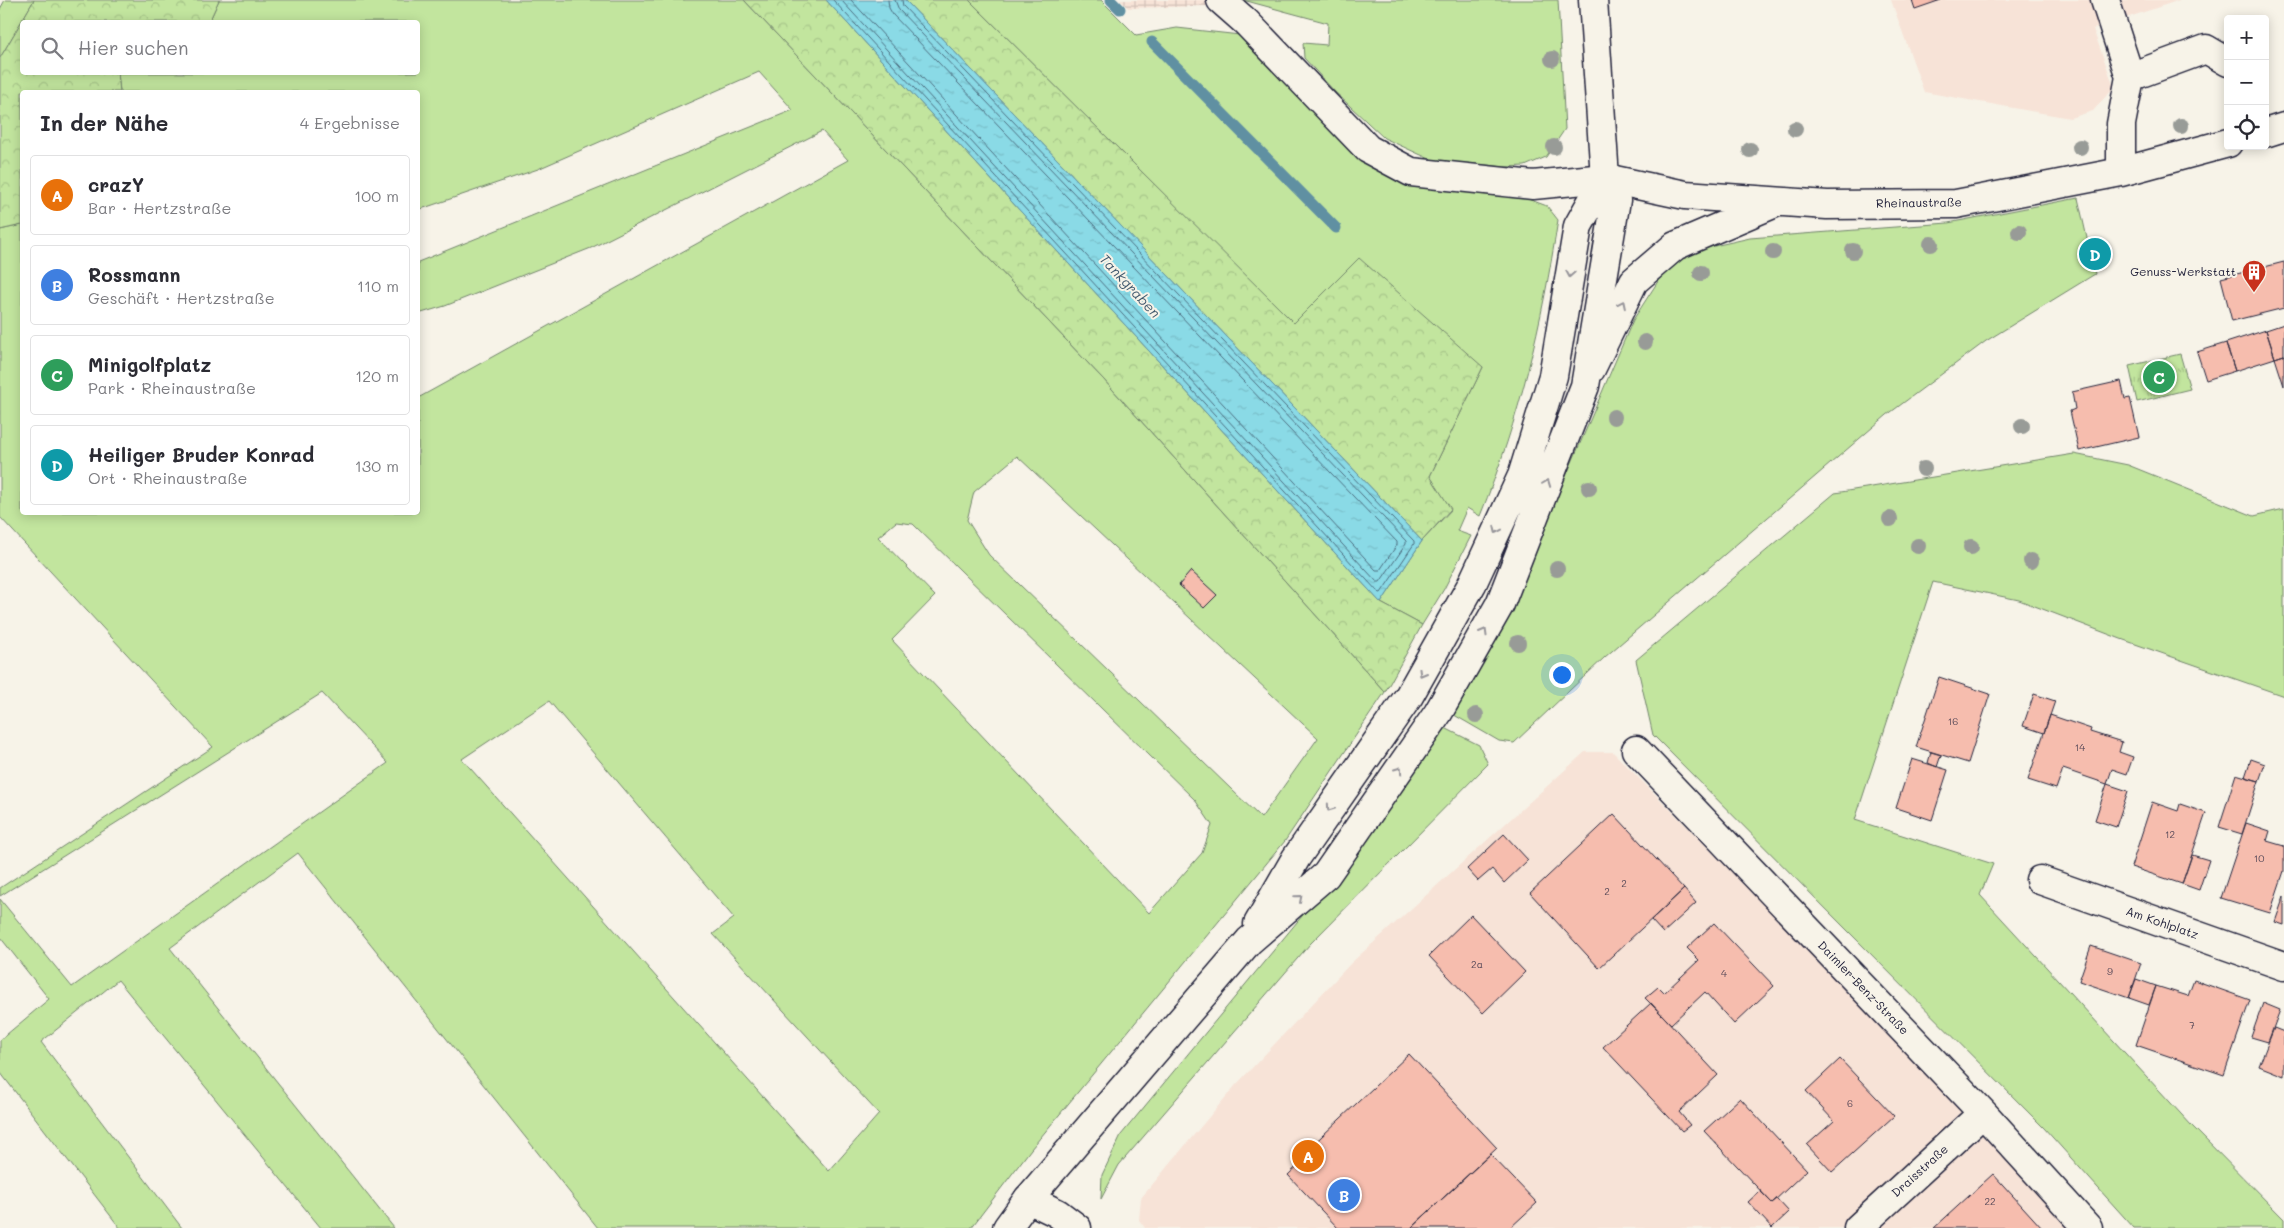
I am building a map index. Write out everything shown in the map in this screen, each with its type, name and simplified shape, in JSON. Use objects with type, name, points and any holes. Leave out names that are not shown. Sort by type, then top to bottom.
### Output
[{"type":"main road","name":"Rheinaustraße","points":[[1221,0],[1246,22],[1368,149],[1411,172],[1533,185],[1605,178],[1684,195],[1827,205],[1956,204],[2121,172],[2224,144]]},
{"type":"main road","points":[[1586,380],[1616,200],[1605,178],[1594,0]]},
{"type":"main road","points":[[2105,0],[2130,77],[2121,124],[2121,172]]},
{"type":"main road","points":[[2130,77],[2206,49],[2225,60]]},
{"type":"main road","points":[[2269,132],[2284,128]]},
{"type":"main road","points":[[1249,941],[1296,858],[1409,696],[1472,584],[1522,476],[1552,376],[1578,226],[1605,178]]},
{"type":"main road","points":[[1007,1228],[1028,1199],[1249,941],[1326,875],[1438,713],[1500,604],[1586,380],[1634,281],[1675,246],[1779,201]]},
{"type":"main road","name":"Daimler-Benz-Straße","points":[[1636,750],[1983,1113],[2088,1228]]},
{"type":"main road","name":"Am Kohlplatz","points":[[2040,880],[2284,966]]},
{"type":"main road","name":"Draisstraße","points":[[1858,1228],[1983,1113]]},
{"type":"main road","points":[[1028,1199],[1036,1228]]},
{"type":"main road","points":[[1028,1199],[1077,1228]]},
{"type":"shaded area","points":[[1120,0],[1215,0],[1210,6],[1128,8]]},
{"type":"shaded area","points":[[1891,0],[2180,0],[2093,29],[2114,87],[2093,111],[2070,118],[1924,92]]},
{"type":"shaded area","points":[[1585,752],[1613,752],[1970,1111],[2080,1228],[1145,1228],[1139,1220],[1141,1198],[1235,1086],[1351,963]]},
{"type":"green space","points":[[5,0],[34,0],[22,20],[20,20],[20,24],[0,58],[0,9]]},
{"type":"green space","points":[[34,0],[219,0],[210,20],[22,20]]},
{"type":"green space","points":[[219,0],[744,0],[1104,380],[1385,692],[1285,841],[1031,1149],[971,1228],[598,1228],[298,853],[170,948],[394,1228],[321,1228],[118,980],[41,1042],[182,1228],[120,1228],[0,1072],[0,1040],[49,999],[0,937],[0,899],[72,987],[388,763],[322,693],[0,896],[0,888],[213,747],[0,517],[0,230],[20,225],[20,515],[420,515],[420,397],[848,160],[822,131],[591,248],[445,306],[420,313],[420,261],[793,110],[759,72],[538,169],[420,209],[420,90],[120,90],[118,75],[420,75],[420,20],[210,20]],"holes":[[[1017,456],[1318,738],[1261,818],[989,555],[967,520],[974,492]],[[896,522],[913,524],[1195,800],[1212,825],[1202,853],[1149,913],[892,640],[935,596],[878,537]],[[549,701],[734,918],[713,934],[879,1114],[829,1171],[462,759]]]},
{"type":"green space","points":[[744,0],[826,0],[1381,603],[1422,625],[1385,692],[1104,380]]},
{"type":"green space","points":[[905,0],[969,0],[1294,323],[1359,258],[1483,367],[1430,476],[1451,509],[1422,541]]},
{"type":"green space","points":[[969,0],[1101,0],[1136,35],[1177,28],[1240,35],[1326,121],[1479,193],[1528,199],[1547,206],[1558,220],[1537,333],[1507,443],[1480,516],[1467,508],[1457,531],[1471,536],[1444,589],[1422,625],[1381,603],[1422,541],[1451,510],[1430,476],[1483,367],[1294,324]]},
{"type":"green space","points":[[1243,0],[1558,0],[1565,129],[1546,157],[1525,166],[1505,167],[1432,160],[1384,138],[1335,92],[1304,58],[1303,43],[1327,45],[1328,23]]},
{"type":"green space","points":[[20,24],[20,75],[118,75],[120,90],[20,90],[20,225],[0,230],[0,58]]},
{"type":"green space","points":[[2078,198],[2095,274],[1986,341],[1887,415],[1605,657],[1514,743],[1499,741],[1449,712],[1504,621],[1633,320],[1666,269],[1696,250],[1750,238],[1948,223]]},
{"type":"green space","points":[[2180,354],[2190,389],[2137,402],[2129,366]]},
{"type":"green space","points":[[2074,454],[2128,465],[2254,516],[2284,509],[2284,696],[2121,639],[2019,600],[1933,582],[1855,820],[1993,864],[1980,895],[2192,1126],[2284,1219],[2284,1228],[2134,1228],[2044,1128],[1653,735],[1636,660],[1835,493]]},
{"type":"green space","points":[[1441,726],[1479,745],[1488,764],[1310,944],[1119,1165],[1101,1199],[1102,1175],[1121,1135],[1345,864]]},
{"type":"water","name":"Tankgraben","points":[[826,0],[905,0],[1422,541],[1381,603]]},
{"type":"building","points":[[1912,0],[1941,0],[1915,9]]},
{"type":"building","name":"Genuss-Werkstatt","points":[[2284,262],[2284,308],[2232,321],[2221,278]]},
{"type":"building","points":[[2284,324],[2284,355],[2275,358],[2266,330]]},
{"type":"building","points":[[2266,330],[2275,358],[2235,371],[2226,343]]},
{"type":"building","points":[[2226,343],[2235,371],[2206,380],[2197,352]]},
{"type":"building","points":[[2284,355],[2284,386],[2275,358]]},
{"type":"building","points":[[2121,381],[2125,399],[2130,398],[2139,437],[2079,451],[2070,411],[2075,409],[2072,392]]},
{"type":"building","points":[[1191,571],[1217,595],[1204,608],[1179,585]]},
{"type":"building","points":[[1939,677],[1990,694],[1968,763],[1916,747]]},
{"type":"building","points":[[2034,694],[2055,701],[2044,733],[2023,726]]},
{"type":"building","points":[[2050,715],[2091,729],[2090,732],[2122,742],[2119,752],[2133,757],[2127,774],[2112,769],[2107,784],[2063,769],[2056,789],[2028,780]]},
{"type":"building","points":[[1931,752],[1941,755],[1937,767],[1928,763]]},
{"type":"building","points":[[1912,759],[1948,770],[1932,820],[1896,808]]},
{"type":"building","points":[[2251,759],[2265,764],[2259,781],[2245,777]]},
{"type":"building","points":[[2236,774],[2259,781],[2242,834],[2219,827]]},
{"type":"building","points":[[2107,784],[2128,791],[2116,827],[2095,820]]},
{"type":"building","points":[[2152,802],[2178,811],[2180,804],[2206,813],[2182,884],[2131,867]]},
{"type":"building","points":[[1614,814],[1684,889],[1599,968],[1530,893]]},
{"type":"building","points":[[2246,823],[2270,831],[2267,841],[2284,846],[2284,871],[2270,913],[2221,898]]},
{"type":"building","points":[[1504,834],[1528,860],[1504,883],[1492,869],[1478,881],[1467,869]]},
{"type":"building","points":[[2192,855],[2209,860],[2199,890],[2182,884]]},
{"type":"building","points":[[1684,889],[1696,903],[1663,933],[1651,920]]},
{"type":"building","points":[[2284,896],[2284,925],[2275,922]]},
{"type":"building","points":[[1471,915],[1525,972],[1483,1013],[1429,956]]},
{"type":"building","points":[[1714,923],[1774,986],[1734,1024],[1705,992],[1671,1024],[1645,998],[1658,987],[1664,993],[1699,960],[1687,948]]},
{"type":"building","points":[[2091,946],[2141,963],[2129,998],[2079,981]]},
{"type":"building","points":[[2136,979],[2156,986],[2149,1005],[2129,998]]},
{"type":"building","points":[[2194,980],[2250,1000],[2224,1075],[2136,1045],[2156,986],[2188,996]]},
{"type":"building","points":[[1651,1003],[1718,1075],[1679,1112],[1690,1125],[1682,1131],[1603,1047]]},
{"type":"building","points":[[2263,1003],[2280,1010],[2268,1042],[2251,1037]]},
{"type":"building","points":[[2274,1028],[2284,1032],[2284,1076],[2259,1066]]},
{"type":"building","points":[[1409,1054],[1497,1148],[1411,1228],[1338,1228],[1288,1175],[1308,1156],[1305,1152]]},
{"type":"building","points":[[1840,1059],[1894,1116],[1832,1172],[1807,1145],[1834,1121],[1806,1091]]},
{"type":"building","points":[[1740,1098],[1807,1170],[1772,1203],[1704,1131]]},
{"type":"building","points":[[1490,1154],[1537,1203],[1510,1228],[1411,1228]]},
{"type":"building","points":[[1993,1174],[2042,1228],[1934,1228]]},
{"type":"building","points":[[1760,1191],[1772,1203],[1777,1199],[1789,1212],[1772,1228],[1748,1202]]},
{"type":"waterway","points":[[1111,0],[1120,9]]},
{"type":"waterway","points":[[1152,42],[1336,228]]},
{"type":"place","name":"Heiliger Bruder Konrad","points":[[2095,254]]},
{"type":"place","name":"Genuss-Werkstatt","points":[[2254,293]]},
{"type":"place","name":"Minigolfplatz","points":[[2159,377]]},
{"type":"place","name":"crazY","points":[[1308,1156]]},
{"type":"place","name":"Rossmann","points":[[1344,1195]]}]
